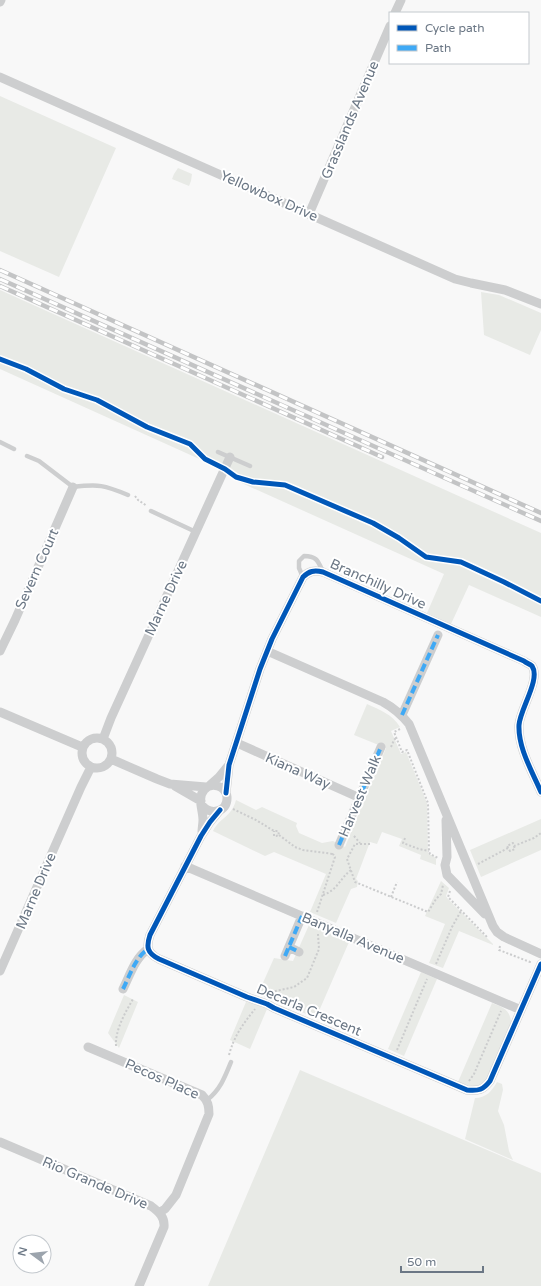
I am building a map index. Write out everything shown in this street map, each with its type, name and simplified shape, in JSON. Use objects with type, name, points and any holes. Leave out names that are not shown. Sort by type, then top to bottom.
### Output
[{"type":"street","points":[[395,12],[401,0]]},
{"type":"street","name":"Grasslands Avenue","points":[[309,214],[389,28]]},
{"type":"street","name":"Yellowbox Drive","points":[[0,77],[455,278],[471,283],[506,290],[541,304]]},
{"type":"street","name":"Marne Drive","points":[[103,739],[111,718],[230,457]]},
{"type":"street","name":"Severn Court","points":[[0,651],[73,486]]},
{"type":"street","name":"Branchilly Drive","points":[[303,577],[310,571],[316,570],[323,572],[524,661],[532,667],[538,675],[522,710],[519,724],[520,739],[524,753],[541,792]]},
{"type":"street","points":[[224,812],[227,798],[226,793],[229,765],[260,669],[267,651],[303,577]]},
{"type":"street","points":[[402,715],[438,635]]},
{"type":"street","points":[[267,651],[383,702],[394,708],[402,715],[408,724],[490,919],[497,932],[541,954]]},
{"type":"street","points":[[0,712],[82,747]]},
{"type":"street","points":[[98,737],[103,739],[110,745],[112,754],[111,759],[105,766],[96,769],[91,768],[84,761],[81,752],[82,747],[89,740],[98,737]]},
{"type":"street","name":"Kiana Way","points":[[237,743],[360,798]]},
{"type":"street","name":"Harvest Walk","points":[[339,844],[381,747]]},
{"type":"street","points":[[111,759],[170,784],[201,802],[207,810],[224,812]]},
{"type":"street","points":[[201,836],[203,819],[201,793],[219,777],[229,765]]},
{"type":"street","name":"Marne Drive","points":[[0,971],[81,787],[91,768]]},
{"type":"street","points":[[170,784],[192,787],[214,785],[221,787],[226,793]]},
{"type":"street","points":[[123,989],[137,960],[142,953],[148,949],[147,942],[150,935],[201,836],[210,822],[224,812]]},
{"type":"street","points":[[446,815],[443,858],[448,875],[450,879],[490,919]]},
{"type":"street","points":[[443,858],[453,848],[461,850]]},
{"type":"street","name":"Banyalla Avenue","points":[[185,866],[521,1010]]},
{"type":"street","points":[[285,956],[302,916]]},
{"type":"street","points":[[289,947],[300,952]]},
{"type":"street","name":"Decarla Crescent","points":[[148,949],[152,955],[159,959],[247,997],[267,1004],[467,1090],[477,1091],[485,1088],[490,1081],[541,964]]},
{"type":"street","name":"Pecos Place","points":[[88,1047],[202,1096],[207,1100],[209,1108],[208,1114],[176,1195],[166,1208],[160,1212]]},
{"type":"street","name":"Rio Grande Drive","points":[[0,1142],[151,1206],[160,1212],[164,1220],[164,1227],[138,1286]]},
{"type":"lane","points":[[0,442],[14,449]]},
{"type":"lane","points":[[218,452],[250,466]]},
{"type":"lane","points":[[27,456],[39,462],[73,486],[98,484],[128,495]]},
{"type":"lane","points":[[151,511],[196,532]]},
{"type":"lane","points":[[303,577],[299,568],[299,561],[304,556],[311,556],[318,560],[323,572]]},
{"type":"lane","points":[[207,1100],[221,1085],[231,1062]]},
{"type":"path","points":[[128,495],[132,493],[143,504],[149,507],[151,511]]},
{"type":"path","points":[[400,725],[402,729],[394,732],[402,752],[407,750],[428,803],[429,851]]},
{"type":"path","points":[[224,812],[233,807],[274,832],[278,831],[279,835],[295,847],[334,856],[324,895],[316,916]]},
{"type":"path","points":[[475,865],[508,848],[508,846],[513,843],[514,846],[534,838],[541,833]]},
{"type":"path","points":[[405,838],[403,843],[429,851],[430,854],[443,858]]},
{"type":"path","points":[[370,844],[355,844],[348,859],[355,882],[428,912],[436,898],[441,894],[444,882],[447,885]]},
{"type":"path","points":[[324,895],[328,894],[337,887],[351,870]]},
{"type":"path","points":[[391,897],[397,882]]},
{"type":"path","points":[[451,888],[448,897],[489,939]]},
{"type":"path","points":[[435,967],[452,926],[461,911]]},
{"type":"path","points":[[263,994],[294,987],[306,978],[319,949],[318,929]]},
{"type":"path","points":[[494,943],[500,946],[498,950],[530,962],[532,969]]},
{"type":"path","points":[[396,1053],[428,975]]},
{"type":"path","points":[[116,1046],[115,1039],[120,1024],[133,999]]},
{"type":"path","points":[[231,1062],[229,1056],[234,1040],[242,1025],[258,1005]]},
{"type":"path","points":[[465,1083],[468,1082],[474,1074],[501,1011],[500,1007]]},
{"type":"shaded area","points":[[0,96],[116,148],[59,277],[0,251]]},
{"type":"shaded area","points":[[178,168],[192,174],[189,186],[172,179]]},
{"type":"shaded area","points":[[0,290],[541,533],[541,617],[469,585],[451,624],[427,613],[444,574],[235,480],[237,476],[0,369]]},
{"type":"shaded area","points":[[481,292],[499,295],[541,313],[541,330],[530,355],[484,335]]},
{"type":"shaded area","points":[[367,704],[381,710],[393,719],[400,727],[391,731],[401,754],[406,752],[427,803],[428,853],[436,858],[436,865],[420,859],[421,855],[399,846],[402,839],[382,832],[377,844],[370,842],[356,879],[358,881],[357,887],[351,889],[336,923],[310,912],[326,874],[274,852],[265,856],[213,831],[234,806],[236,800],[256,810],[262,807],[297,823],[296,826],[299,833],[322,843],[333,841],[345,847],[386,748],[354,735]]},
{"type":"shaded area","points":[[541,819],[541,850],[481,877],[470,850]]},
{"type":"shaded area","points":[[441,881],[449,888],[446,896],[448,899],[493,944],[459,931],[443,968],[429,963],[445,924],[425,916]]},
{"type":"shaded area","points":[[309,925],[349,942],[316,1018],[258,994],[274,958],[293,961]]},
{"type":"shaded area","points":[[421,972],[437,979],[404,1056],[388,1049]]},
{"type":"shaded area","points":[[124,995],[138,1002],[119,1048],[108,1033]]},
{"type":"shaded area","points":[[246,1002],[253,1003],[267,1009],[250,1049],[230,1040]]},
{"type":"shaded area","points":[[492,1003],[507,1011],[511,1022],[485,1082],[479,1086],[476,1086],[458,1082]]},
{"type":"shaded area","points":[[300,1070],[541,1173],[541,1286],[208,1286]]},
{"type":"shaded area","points":[[497,1082],[502,1084],[503,1090],[498,1111],[504,1125],[509,1151],[513,1160],[465,1139],[475,1098],[482,1097],[488,1093]]},
{"type":"railway","points":[[0,270],[541,513]]},
{"type":"railway","points":[[0,279],[541,521]]},
{"type":"railway","points":[[0,286],[382,457]]},
{"type":"marked path","points":[[402,715],[438,635]]},
{"type":"marked path","points":[[339,845],[381,747]]},
{"type":"marked path","points":[[285,956],[302,916]]},
{"type":"marked path","points":[[289,947],[299,952]]},
{"type":"marked path","points":[[123,989],[136,962],[148,949]]},
{"type":"cycle path","points":[[0,359],[26,369],[64,389],[97,400],[147,427],[190,444],[205,459],[225,469],[236,477],[253,482],[285,485],[373,523],[399,538],[426,557],[461,562],[541,601]]},
{"type":"cycle path","points":[[226,793],[229,765],[260,669],[272,639],[303,577],[307,573],[317,571],[323,572],[524,661],[532,666],[534,678],[520,718],[519,734],[526,759],[541,792]]},
{"type":"cycle path","points":[[220,810],[201,836],[150,935],[148,949],[159,959],[467,1090],[478,1090],[483,1088],[490,1081],[541,964]]}]
